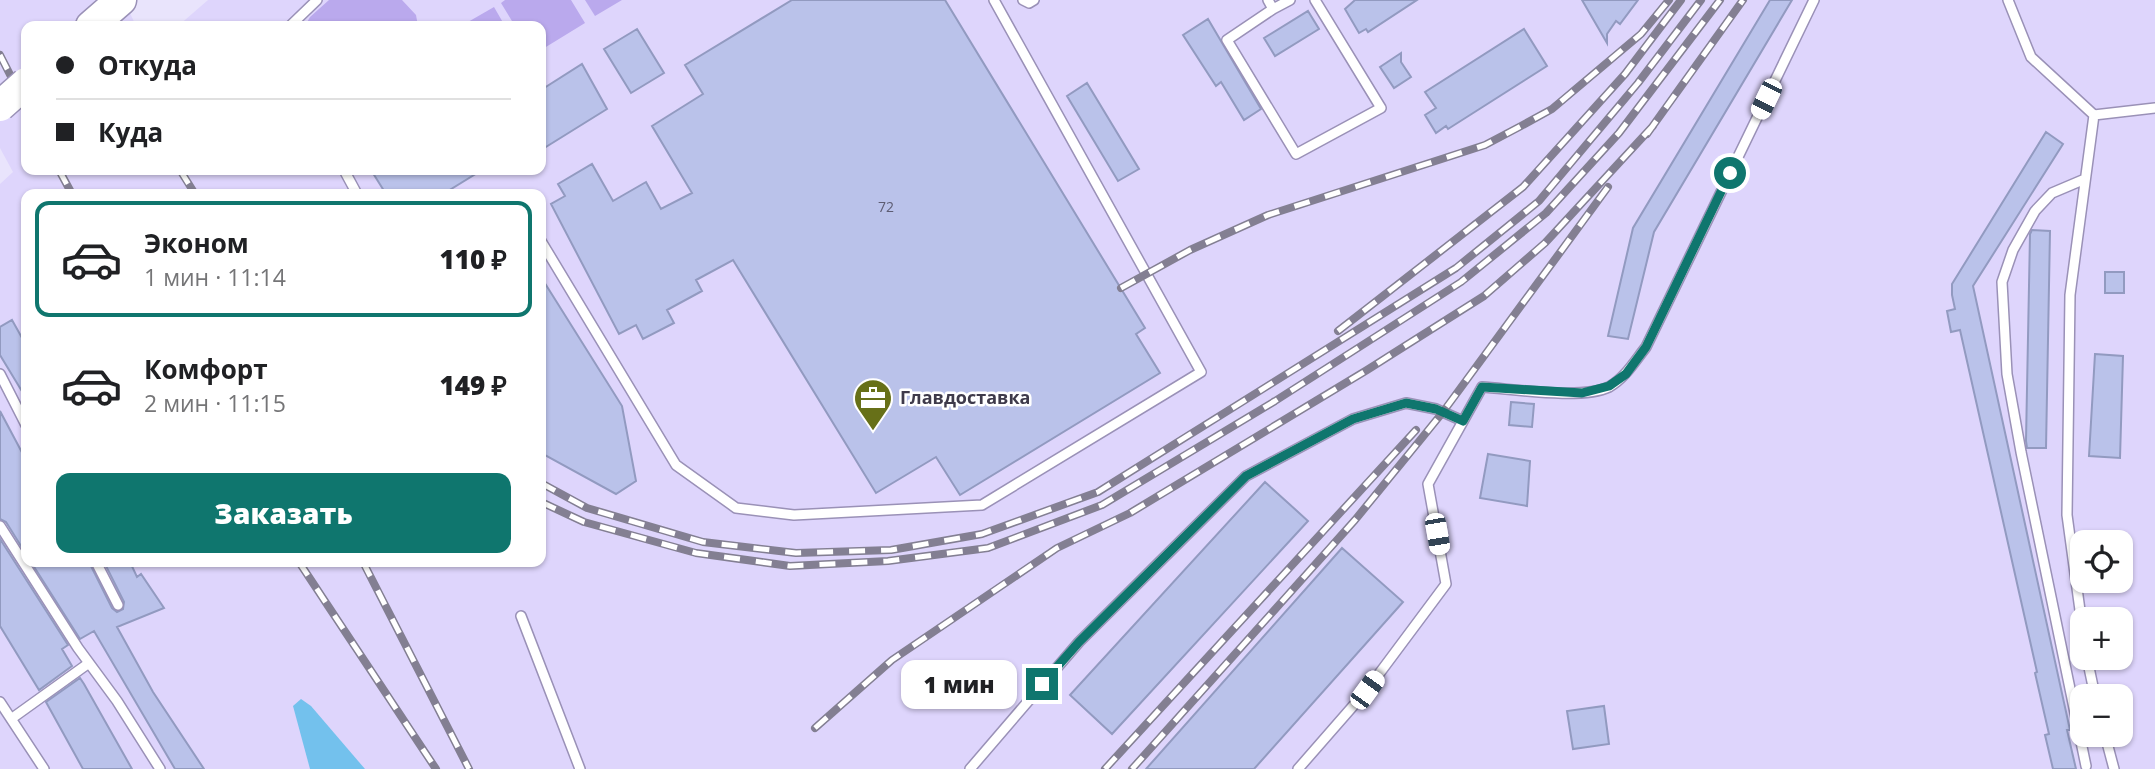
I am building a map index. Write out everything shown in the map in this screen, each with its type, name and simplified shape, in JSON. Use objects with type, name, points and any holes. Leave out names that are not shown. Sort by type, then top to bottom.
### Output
[{"type":"main road","points":[[97,21],[121,0]]},
{"type":"main road","points":[[0,106],[21,87]]},
{"type":"lane","points":[[295,21],[317,0]]},
{"type":"lane","points":[[546,249],[676,465],[736,508],[794,515],[982,505],[1201,372],[994,0]]},
{"type":"lane","points":[[1023,0],[1029,3],[1034,0]]},
{"type":"lane","points":[[1290,0],[1270,4],[1227,40],[1296,154],[1381,108],[1315,0]]},
{"type":"lane","points":[[1298,769],[1367,690],[1446,584],[1428,484],[1482,387],[1582,393],[1609,386],[1626,374],[1646,347],[1814,0]]},
{"type":"lane","points":[[2008,0],[2031,57],[2094,115],[2155,108]]},
{"type":"lane","points":[[2080,607],[2067,515],[2070,295],[2094,115]]},
{"type":"lane","points":[[2085,179],[2052,193],[2035,211],[2013,250],[2002,282],[2007,374],[2086,766]]},
{"type":"lane","points":[[0,374],[21,415]]},
{"type":"lane","points":[[970,769],[1079,642],[1246,476],[1353,419],[1406,403],[1436,409],[1463,421]]},
{"type":"lane","points":[[0,526],[21,558]]},
{"type":"lane","points":[[27,567],[160,769]]},
{"type":"lane","points":[[99,567],[118,605]]},
{"type":"lane","points":[[521,617],[580,769]]},
{"type":"lane","points":[[11,719],[89,663]]},
{"type":"lane","points":[[0,702],[44,769]]},
{"type":"lane","points":[[2108,747],[2114,769]]},
{"type":"shaded area","points":[[0,0],[124,0],[134,21],[21,21],[21,175],[546,175],[546,21],[184,21],[208,0],[2155,0],[2155,769],[0,769],[0,184],[13,172],[0,148]]},
{"type":"shaded area","points":[[329,0],[402,0],[416,15],[417,21],[308,21]]},
{"type":"shaded area","points":[[505,0],[571,0],[585,23],[546,47],[546,21],[512,21],[501,3]]},
{"type":"shaded area","points":[[585,0],[622,0],[595,16]]},
{"type":"shaded area","points":[[494,7],[502,21],[470,21]]},
{"type":"water","points":[[301,699],[311,706],[365,769],[310,769],[293,706]]},
{"type":"building","points":[[792,0],[945,0],[1145,328],[1136,334],[1160,373],[960,495],[936,457],[876,493],[733,260],[696,280],[702,291],[667,310],[674,323],[643,339],[636,325],[619,334],[551,204],[565,196],[558,184],[592,164],[613,201],[646,182],[661,209],[692,193],[652,126],[703,94],[685,65]]},
{"type":"building","points":[[1355,0],[1417,0],[1368,32],[1366,29],[1359,33],[1345,9]]},
{"type":"building","points":[[1582,0],[1638,0],[1620,24],[1616,21],[1607,34],[1607,43]]},
{"type":"building","points":[[1770,0],[1792,0],[1654,232],[1628,339],[1608,336],[1633,228]]},
{"type":"building","points":[[1308,11],[1319,29],[1275,56],[1264,38]]},
{"type":"building","points":[[1208,19],[1261,109],[1244,120],[1221,82],[1216,86],[1183,35]]},
{"type":"building","points":[[637,29],[664,73],[631,93],[604,49]]},
{"type":"building","points":[[1524,29],[1547,66],[1448,129],[1446,126],[1436,133],[1425,115],[1436,108],[1425,92]]},
{"type":"building","points":[[1401,53],[1401,62],[1411,77],[1394,88],[1380,67]]},
{"type":"building","points":[[582,64],[607,109],[546,147],[546,87]]},
{"type":"building","points":[[1087,83],[1139,169],[1118,181],[1067,96]]},
{"type":"building","points":[[2046,132],[2063,144],[1973,286],[2070,730],[2067,730],[2076,769],[2053,769],[2045,735],[2049,734],[2035,673],[2037,672],[1960,330],[1951,332],[1947,311],[1955,309],[1952,284]]},
{"type":"building","points":[[374,175],[474,175],[451,189],[383,189]]},
{"type":"building","points":[[2032,230],[2050,231],[2046,448],[2027,448],[2026,441]]},
{"type":"building","points":[[2105,272],[2124,272],[2124,293],[2105,293]]},
{"type":"building","points":[[546,285],[622,406],[636,481],[616,494],[546,456]]},
{"type":"building","points":[[12,320],[21,336],[21,390],[0,355],[0,327]]},
{"type":"building","points":[[2095,354],[2123,356],[2120,458],[2089,456]]},
{"type":"building","points":[[1511,402],[1534,404],[1532,427],[1509,425]]},
{"type":"building","points":[[0,411],[21,451],[21,546],[6,522],[0,519]]},
{"type":"building","points":[[1488,454],[1530,461],[1527,506],[1480,498]]},
{"type":"building","points":[[1265,482],[1308,521],[1112,734],[1070,695]]},
{"type":"building","points":[[0,539],[68,645],[62,649],[72,666],[39,690],[0,626]]},
{"type":"building","points":[[1342,548],[1403,602],[1254,769],[1146,769]]},
{"type":"building","points":[[34,567],[92,567],[112,608],[117,612],[123,609],[124,602],[106,567],[132,567],[137,577],[141,574],[164,608],[117,627],[153,692],[204,769],[175,769],[94,631],[80,639]]},
{"type":"building","points":[[80,678],[132,769],[83,769],[46,702]]},
{"type":"building","points":[[1604,706],[1609,744],[1573,749],[1567,711]]},
{"type":"railway","points":[[1121,288],[1190,250],[1268,215],[1485,145],[1552,109],[1641,34],[1669,0]]},
{"type":"railway","points":[[1338,331],[1523,187],[1625,74],[1681,0]]},
{"type":"railway","points":[[546,486],[587,508],[703,542],[796,553],[891,550],[982,534],[1098,492],[1456,268],[1539,201],[1638,83],[1701,0]]},
{"type":"railway","points":[[546,504],[584,522],[696,553],[790,566],[888,561],[988,548],[1102,505],[1275,401],[1461,282],[1546,213],[1619,133],[1720,0]]},
{"type":"railway","points":[[1647,134],[1743,0]]},
{"type":"railway","points":[[0,55],[21,96]]},
{"type":"railway","points":[[815,728],[892,660],[1057,548],[1130,513],[1484,296],[1545,243],[1653,126]]},
{"type":"railway","points":[[62,175],[69,189]]},
{"type":"railway","points":[[183,175],[192,189]]},
{"type":"railway","points":[[1132,769],[1355,520],[1443,412],[1608,187]]},
{"type":"railway","points":[[1105,769],[1416,430]]},
{"type":"railway","points":[[302,567],[436,769]]},
{"type":"railway","points":[[366,567],[469,769]]},
{"type":"place","name":"Главдоставка","points":[[873,432]]},
{"type":"route","points":[[1042,684],[1079,642],[1246,476],[1353,419],[1406,403],[1436,409],[1463,421],[1482,387],[1582,393],[1609,386],[1626,374],[1646,347],[1730,173]]}]
